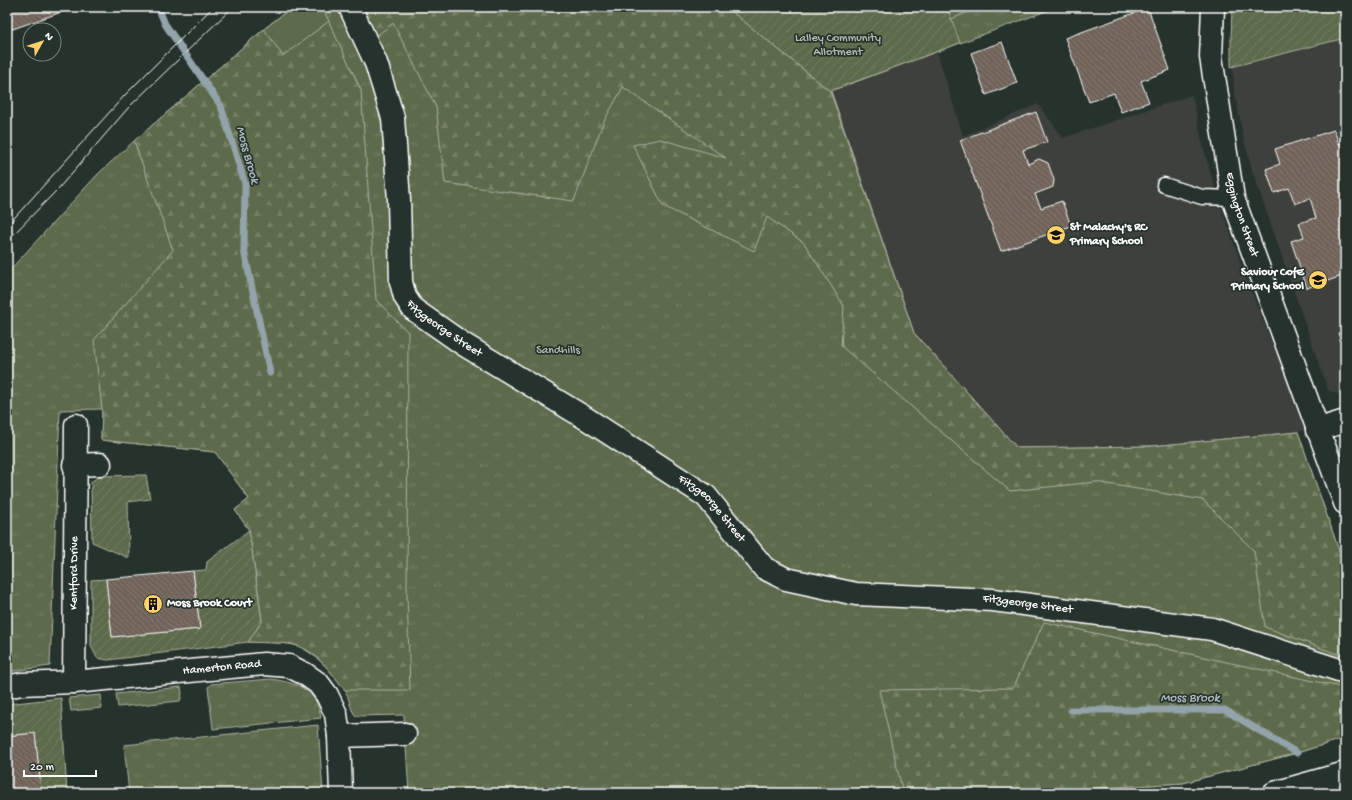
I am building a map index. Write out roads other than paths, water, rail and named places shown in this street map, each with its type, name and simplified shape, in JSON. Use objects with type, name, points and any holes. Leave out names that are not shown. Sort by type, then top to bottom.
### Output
[{"type":"main road","name":"Fitzgeorge Street","points":[[350,7],[376,63],[393,118],[399,200],[401,282],[405,297],[413,309],[462,344],[587,419],[706,496],[764,568],[786,579],[856,594],[993,600],[1212,629],[1345,672]]},
{"type":"main road","name":"Eggington Street","points":[[1213,7],[1211,57],[1233,198],[1345,504]]},
{"type":"main road","points":[[1317,430],[1345,421]]},
{"type":"main road","name":"Kentford Drive","points":[[74,682],[74,465],[76,425]]},
{"type":"main road","points":[[74,465],[100,464]]},
{"type":"main road","name":"Hamerton Road","points":[[7,687],[21,684],[74,682],[264,664],[290,666],[318,683],[328,695],[336,714],[339,736],[341,793]]},
{"type":"main road","points":[[339,736],[405,734]]},
{"type":"main road","points":[[1274,793],[1345,773]]},
{"type":"lane","points":[[1164,185],[1202,197],[1233,198]]},
{"type":"waterway","name":"Moss Brook","points":[[158,7],[165,24],[221,106],[245,184],[244,250],[270,373]]},
{"type":"waterway","name":"Moss Brook","points":[[1071,710],[1225,710],[1297,753]]},
{"type":"tram line","points":[[7,226],[125,95],[213,7]]},
{"type":"tram line","points":[[7,241],[58,189],[129,107],[233,7]]},
{"type":"place","name":"St Malachy's RC Primary School","points":[[1056,235]]},
{"type":"place","name":"Saviour CofE Primary School","points":[[1318,280]]},
{"type":"place","name":"Moss Brook Court","points":[[153,604]]},
{"type":"park label","name":"Lalley Community Allotment","points":[[838,46]]},
{"type":"park label","name":"Sandhills","points":[[558,351]]}]
